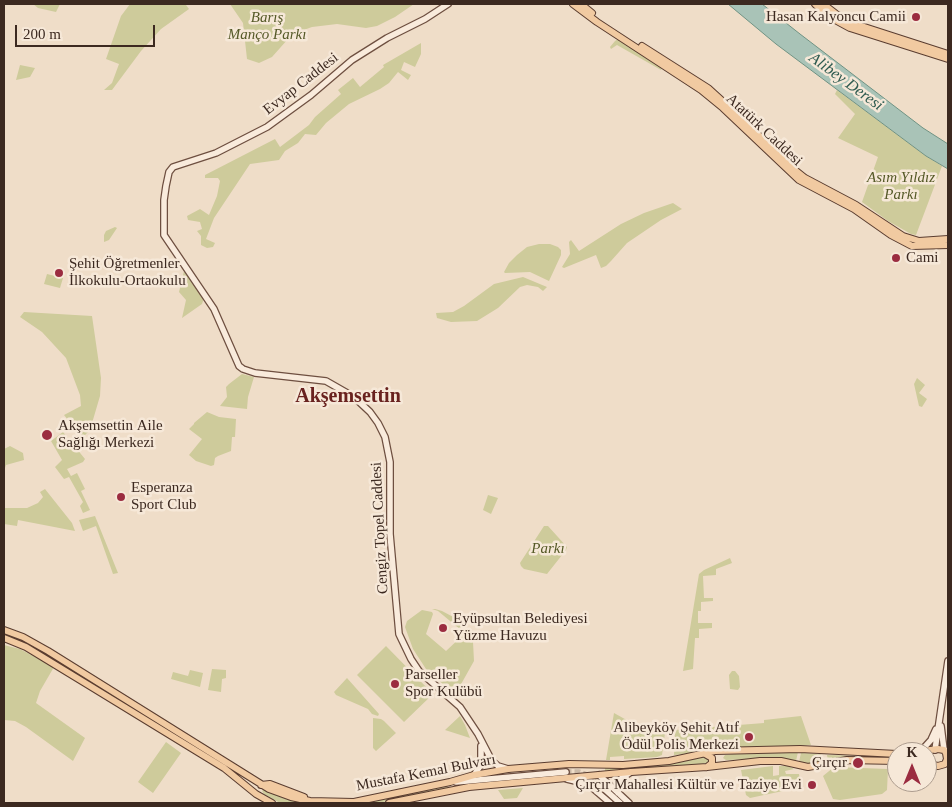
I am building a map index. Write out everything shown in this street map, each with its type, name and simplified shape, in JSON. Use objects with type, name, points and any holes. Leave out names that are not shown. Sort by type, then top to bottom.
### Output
[{"type":"main road","name":"Evyap Caddesi","points":[[164,234],[164,200],[171,169],[177,165],[216,153],[268,127],[311,95],[352,60],[448,4]]},
{"type":"main road","name":"Atatürk Caddesi","points":[[573,4],[708,88],[742,119],[783,163],[805,178],[912,243],[948,245]]},
{"type":"main road","name":"Atatürk Caddesi","points":[[580,4],[617,33]]},
{"type":"main road","points":[[816,4],[828,16],[839,23],[948,54]]},
{"type":"main road","points":[[823,4],[843,19],[864,30],[948,59]]},
{"type":"main road","name":"Cengiz Topel Caddesi","points":[[164,234],[214,309],[236,360],[243,369],[255,373],[326,381],[354,397],[370,412],[378,423],[388,446],[390,462],[390,534],[399,634],[419,671],[453,700],[478,734],[492,761],[498,766],[508,769]]},
{"type":"main road","name":"Atatürk Caddesi","points":[[912,243],[948,240]]},
{"type":"main road","points":[[4,630],[36,644],[136,710],[168,735],[224,768],[243,777],[248,776]]},
{"type":"main road","points":[[4,638],[26,647],[188,738],[261,785],[270,784],[314,802]]},
{"type":"main road","points":[[936,742],[948,661]]},
{"type":"main road","points":[[940,719],[947,756],[944,764]]},
{"type":"main road","points":[[929,742],[940,719]]},
{"type":"main road","points":[[168,735],[172,733],[188,738]]},
{"type":"main road","name":"Cengiz Topel Caddesi","points":[[474,775],[482,760],[478,734]]},
{"type":"main road","points":[[726,765],[721,762],[722,755],[734,750]]},
{"type":"main road","points":[[822,750],[825,758],[822,765]]},
{"type":"main road","name":"Mustafa Kemal Bulvarı","points":[[314,802],[354,802],[508,769],[581,764],[669,762],[715,751],[822,750],[887,753]]},
{"type":"main road","points":[[705,754],[712,758],[712,763],[707,767]]},
{"type":"main road","points":[[563,779],[774,761],[808,767],[847,760],[887,761]]},
{"type":"main road","points":[[581,764],[592,769],[629,803]]},
{"type":"main road","points":[[224,768],[263,799],[272,803]]},
{"type":"main road","points":[[450,782],[566,772]]},
{"type":"main road","points":[[618,793],[620,780],[631,772]]},
{"type":"main road","points":[[563,779],[588,784],[610,803]]},
{"type":"main road","name":"Mustafa Kemal Bulvarı","points":[[389,803],[470,787],[563,779]]},
{"type":"main road","points":[[261,785],[260,791],[263,799]]},
{"type":"main road","points":[[601,786],[620,803]]},
{"type":"green space","points":[[33,4],[60,4],[56,12],[38,8]]},
{"type":"green space","points":[[130,4],[187,4],[189,9],[161,29],[141,51],[112,90],[104,90],[112,83],[119,64],[106,59],[121,16]]},
{"type":"green space","name":"Barış Manço Parkı","points":[[230,4],[414,4],[377,26],[366,28],[337,24],[312,27],[301,31],[288,39],[272,57],[259,63],[247,59],[243,23]]},
{"type":"green space","points":[[618,39],[661,66],[661,70],[617,45],[611,49],[610,47]]},
{"type":"green space","points":[[421,43],[421,54],[415,67],[404,62],[401,70],[411,75],[408,80],[398,72],[389,83],[380,89],[349,104],[326,123],[316,135],[305,134],[298,143],[285,151],[279,160],[250,164],[214,218],[206,239],[215,243],[213,247],[207,248],[201,245],[201,236],[197,231],[202,229],[200,222],[188,220],[187,216],[200,209],[209,215],[217,196],[220,181],[218,178],[205,178],[205,175],[275,139],[280,147],[309,125],[315,117],[341,94],[338,90],[353,78],[360,87],[384,67],[383,65]]},
{"type":"green space","points":[[20,65],[35,68],[30,77],[16,80]]},
{"type":"green space","name":"Asım Yıldız Parkı","points":[[837,90],[942,166],[916,235],[888,221],[862,202],[878,157],[838,138],[855,114],[835,94]]},
{"type":"green space","points":[[673,203],[682,209],[661,220],[627,243],[606,266],[601,268],[596,255],[564,268],[562,267],[570,254],[569,242],[571,240],[579,251],[621,224],[644,213]]},
{"type":"green space","points":[[117,228],[109,240],[104,242],[106,231]]},
{"type":"green space","points":[[550,244],[561,250],[561,255],[549,281],[530,272],[504,272],[509,263],[527,247]]},
{"type":"green space","points":[[184,271],[204,298],[202,304],[182,318],[186,300],[179,292]]},
{"type":"green space","points":[[47,274],[63,278],[60,288],[44,284]]},
{"type":"green space","points":[[523,277],[547,287],[543,291],[538,287],[527,285],[520,287],[498,308],[477,321],[451,322],[437,318],[436,313],[453,312],[494,284]]},
{"type":"green space","points":[[24,312],[92,316],[101,378],[100,396],[90,430],[85,435],[81,436],[64,415],[81,406],[80,395],[66,358],[42,332],[20,317]]},
{"type":"green space","points":[[242,374],[254,377],[248,397],[247,409],[220,406],[227,397],[226,387]]},
{"type":"green space","points":[[917,378],[925,385],[919,393],[927,399],[922,407],[919,406],[914,384]]},
{"type":"green space","points":[[207,412],[219,417],[236,419],[235,437],[232,437],[231,451],[215,458],[214,465],[211,466],[196,461],[189,455],[202,439],[189,429]]},
{"type":"green space","points":[[63,432],[85,459],[83,462],[67,469],[71,476],[77,473],[85,489],[81,491],[90,510],[83,513],[80,506],[83,502],[69,477],[64,479],[55,467],[62,460],[51,441]]},
{"type":"green space","points":[[10,446],[23,453],[24,460],[6,465],[4,471],[4,449]]},
{"type":"green space","points":[[45,489],[72,523],[75,531],[18,520],[17,526],[4,524],[4,508],[27,508],[38,503],[43,497],[40,492]]},
{"type":"green space","points":[[488,495],[498,498],[491,514],[483,510]]},
{"type":"green space","points":[[95,516],[118,573],[113,574],[96,526],[83,531],[79,520]]},
{"type":"green space","name":"Parkı","points":[[544,526],[548,526],[567,547],[547,574],[524,569],[520,563]]},
{"type":"green space","points":[[730,558],[732,563],[716,569],[716,575],[703,576],[704,598],[713,598],[713,601],[701,602],[701,611],[698,611],[698,623],[712,623],[712,628],[699,629],[699,638],[695,638],[693,669],[683,671],[699,574]]},
{"type":"green space","points":[[432,609],[442,611],[457,619],[472,633],[473,640],[438,611]]},
{"type":"green space","points":[[422,610],[432,612],[433,614],[426,634],[446,651],[462,636],[473,642],[474,661],[460,686],[450,687],[444,685],[426,669],[413,649],[405,627],[407,621]]},
{"type":"green space","points":[[4,645],[20,649],[54,667],[40,691],[36,703],[85,738],[73,761],[26,727],[15,721],[4,720]]},
{"type":"green space","name":"Parseller Spor Kulübü","points":[[386,646],[433,694],[404,722],[357,675]]},
{"type":"green space","points":[[212,669],[226,670],[226,678],[222,679],[221,692],[208,690]]},
{"type":"green space","points":[[190,670],[203,673],[200,687],[171,679],[173,672],[188,676]]},
{"type":"green space","points":[[732,671],[735,671],[739,676],[740,687],[738,690],[730,689],[729,675]]},
{"type":"green space","points":[[347,678],[379,714],[378,716],[372,714],[368,709],[336,695],[334,692]]},
{"type":"green space","points":[[614,713],[632,723],[665,733],[662,755],[624,759],[624,756],[610,757],[610,760],[606,760]]},
{"type":"green space","points":[[460,716],[465,725],[470,738],[445,730]]},
{"type":"green space","points":[[801,716],[811,745],[674,755],[675,730],[764,723],[764,720]]},
{"type":"green space","points":[[373,718],[381,719],[396,733],[376,751],[373,748]]},
{"type":"green space","points":[[166,742],[181,753],[153,793],[138,782]]},
{"type":"green space","points":[[798,752],[796,761],[776,758],[726,760],[723,758],[725,755],[739,753]]},
{"type":"green space","points":[[801,753],[820,754],[822,759],[820,762],[810,764],[799,762]]},
{"type":"green space","points":[[827,755],[887,757],[845,757],[828,761]]},
{"type":"green space","points":[[707,757],[710,761],[708,763],[605,771],[605,767],[660,765]]},
{"type":"green space","points":[[773,766],[773,776],[779,775],[779,766],[788,766],[794,769],[785,771],[786,774],[799,774],[800,782],[797,788],[750,798],[746,795],[741,770]]},
{"type":"green space","points":[[834,767],[887,769],[887,790],[882,794],[840,800],[833,799],[823,776]]},
{"type":"green space","points":[[448,786],[448,788],[378,803],[366,803]]},
{"type":"green space","points":[[523,788],[517,798],[504,799],[498,790]]},
{"type":"green space","points":[[264,789],[286,799],[304,803],[280,803],[264,794],[262,791]]},
{"type":"water","name":"Alibey Deresi","points":[[728,4],[762,4],[923,128],[948,144],[948,169],[926,156],[776,44]]},
{"type":"tunnel","points":[[566,772],[579,772],[587,775],[601,786]]},
{"type":"place","name":"Hasan Kalyoncu Camii","points":[[916,17]]},
{"type":"place","name":"Cami","points":[[896,258]]},
{"type":"place","name":"Şehit Öğretmenler İlkokulu-Ortaokulu","points":[[59,273]]},
{"type":"place","name":"Akşemsettin Aile Sağlığı Merkezi","points":[[47,435]]},
{"type":"place","name":"Esperanza Sport Club","points":[[121,497]]},
{"type":"place","name":"Eyüpsultan Belediyesi Yüzme Havuzu","points":[[443,628]]},
{"type":"place","name":"Parseller Spor Kulübü","points":[[395,684]]},
{"type":"place","name":"Alibeyköy Şehit Atıf Ödül Polis Merkezi","points":[[749,737]]},
{"type":"place","name":"Çırçır","points":[[858,763]]},
{"type":"place","name":"Çırçır Mahallesi Kültür ve Taziye Evi","points":[[812,785]]},
{"type":"district","name":"Akşemsettin","points":[[348,397]]}]
